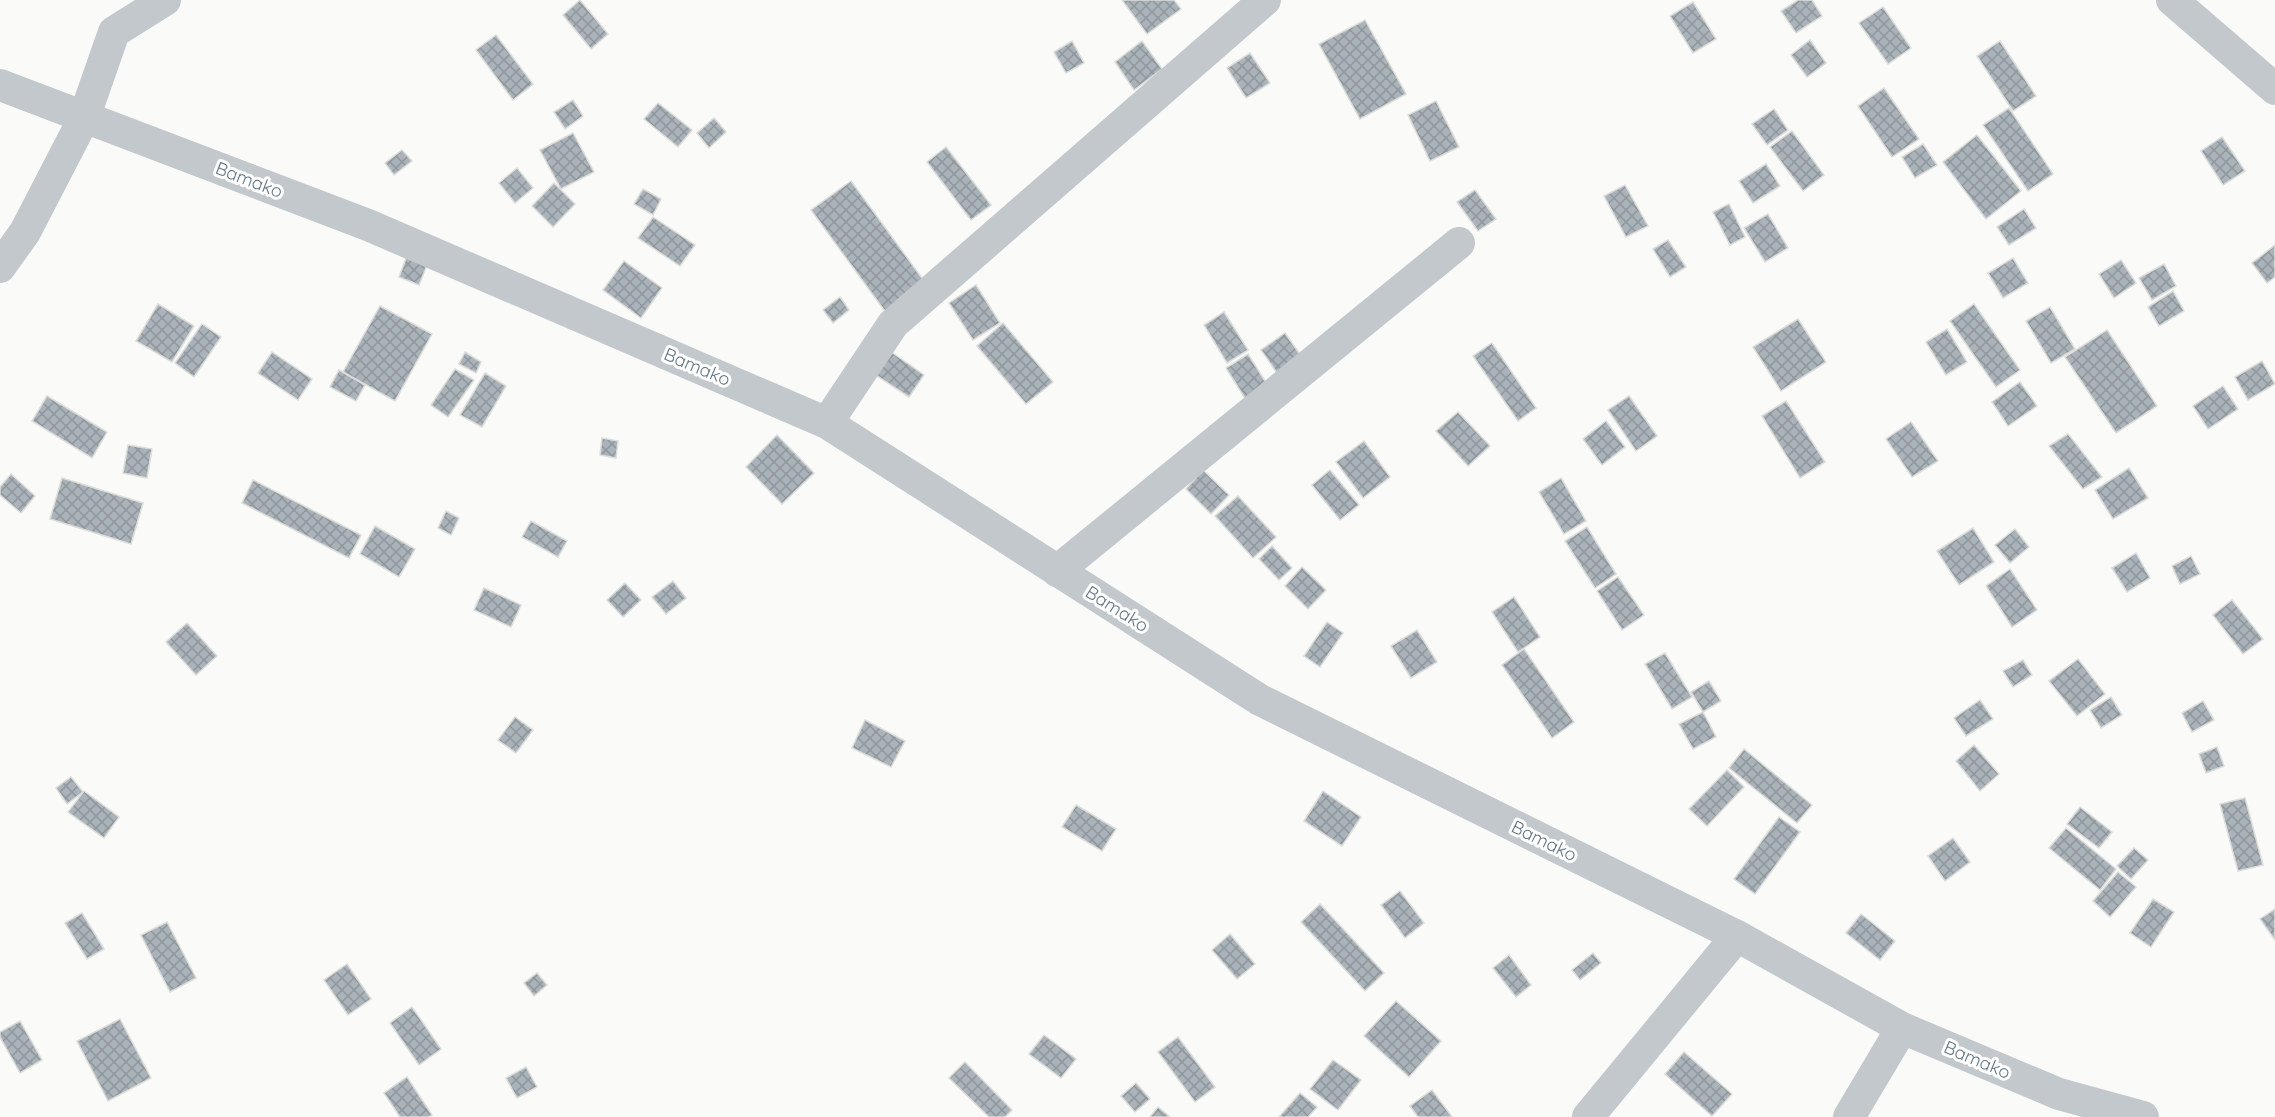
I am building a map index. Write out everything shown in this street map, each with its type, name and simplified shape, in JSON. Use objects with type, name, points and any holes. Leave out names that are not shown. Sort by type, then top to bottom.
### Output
[{"type":"street","points":[[0,267],[25,232],[84,118],[114,32],[165,0]]},
{"type":"street","points":[[827,423],[893,324],[1265,0]]},
{"type":"street","points":[[2172,0],[2274,84]]},
{"type":"street","name":"Bamako","points":[[0,85],[368,225],[827,423],[1260,700],[1737,936],[1902,1028],[2059,1094],[2138,1116]]},
{"type":"street","points":[[1057,571],[1459,243]]},
{"type":"street","points":[[1587,1117],[1737,936]]},
{"type":"street","points":[[1850,1117],[1902,1028]]},
{"type":"building","points":[[580,0],[608,34],[591,49],[563,15]]},
{"type":"building","points":[[1122,0],[1174,0],[1181,9],[1147,34]]},
{"type":"building","points":[[1798,0],[1812,0],[1822,16],[1796,33],[1781,11]]},
{"type":"building","points":[[1693,2],[1716,39],[1693,53],[1670,16]]},
{"type":"building","points":[[1883,7],[1911,48],[1888,64],[1859,23]]},
{"type":"building","points":[[1365,20],[1406,94],[1360,119],[1319,44]]},
{"type":"building","points":[[496,35],[533,84],[513,100],[476,50]]},
{"type":"building","points":[[1810,40],[1826,63],[1807,77],[1791,55]]},
{"type":"building","points":[[1072,41],[1084,63],[1066,73],[1054,52]]},
{"type":"building","points":[[1142,41],[1162,69],[1134,90],[1115,62]]},
{"type":"building","points":[[2000,41],[2036,96],[2013,111],[1977,56]]},
{"type":"building","points":[[1250,53],[1270,83],[1246,98],[1227,68]]},
{"type":"building","points":[[1884,88],[1919,139],[1892,157],[1858,106]]},
{"type":"building","points":[[573,100],[583,116],[565,129],[554,112]]},
{"type":"building","points":[[1436,101],[1459,147],[1430,161],[1408,115]]},
{"type":"building","points":[[658,103],[692,130],[678,147],[644,119]]},
{"type":"building","points":[[2009,108],[2053,174],[2028,191],[1983,125]]},
{"type":"building","points":[[1774,109],[1788,130],[1767,145],[1752,124]]},
{"type":"building","points":[[714,118],[726,132],[709,148],[697,133]]},
{"type":"building","points":[[1792,131],[1824,175],[1803,191],[1770,147]]},
{"type":"building","points":[[573,133],[594,172],[561,189],[540,150]]},
{"type":"building","points":[[1977,135],[2021,191],[1986,219],[1943,162]]},
{"type":"building","points":[[2222,137],[2245,171],[2223,185],[2201,151]]},
{"type":"building","points":[[1923,144],[1937,165],[1915,178],[1902,157]]},
{"type":"building","points":[[946,147],[991,205],[971,220],[927,162]]},
{"type":"building","points":[[402,150],[412,161],[394,175],[385,163]]},
{"type":"building","points":[[1766,164],[1780,186],[1753,203],[1739,181]]},
{"type":"building","points":[[517,168],[533,188],[515,203],[499,183]]},
{"type":"building","points":[[851,181],[927,285],[887,314],[811,210]]},
{"type":"building","points":[[554,183],[575,204],[553,227],[532,206]]},
{"type":"building","points":[[1625,185],[1648,226],[1626,237],[1604,196]]},
{"type":"building","points":[[643,189],[661,199],[653,215],[634,204]]},
{"type":"building","points":[[1475,190],[1496,219],[1478,231],[1457,202]]},
{"type":"building","points":[[1729,204],[1745,237],[1730,245],[1713,212]]},
{"type":"building","points":[[2024,209],[2036,228],[2009,245],[1997,227]]},
{"type":"building","points":[[1768,214],[1788,248],[1765,262],[1744,228]]},
{"type":"building","points":[[653,217],[695,245],[680,266],[638,238]]},
{"type":"building","points":[[1668,240],[1686,267],[1670,277],[1653,249]]},
{"type":"building","points":[[2275,245],[2275,277],[2267,283],[2252,263]]},
{"type":"building","points":[[407,256],[427,265],[419,285],[399,277]]},
{"type":"building","points":[[2013,258],[2028,283],[2003,298],[1988,273]]},
{"type":"building","points":[[2121,260],[2136,283],[2114,298],[2099,274]]},
{"type":"building","points":[[624,261],[662,288],[641,318],[603,290]]},
{"type":"building","points":[[2164,264],[2176,286],[2152,300],[2139,278]]},
{"type":"building","points":[[976,285],[1000,323],[973,340],[949,303]]},
{"type":"building","points":[[2173,291],[2184,311],[2159,326],[2148,307]]},
{"type":"building","points":[[840,297],[849,310],[833,323],[823,310]]},
{"type":"building","points":[[158,304],[194,326],[172,362],[136,341]]},
{"type":"building","points":[[1974,304],[2020,370],[1996,387],[1950,321]]},
{"type":"building","points":[[380,306],[432,334],[395,401],[343,372]]},
{"type":"building","points":[[2050,307],[2075,349],[2051,363],[2026,321]]},
{"type":"building","points":[[1224,312],[1248,350],[1227,363],[1204,325]]},
{"type":"building","points":[[1798,319],[1826,362],[1781,391],[1753,347]]},
{"type":"building","points":[[1003,323],[1053,382],[1026,404],[977,346]]},
{"type":"building","points":[[202,324],[221,337],[194,377],[175,363]]},
{"type":"building","points":[[1947,329],[1967,362],[1946,375],[1926,342]]},
{"type":"building","points":[[2107,330],[2157,406],[2116,433],[2065,357]]},
{"type":"building","points":[[1285,333],[1306,363],[1282,380],[1261,350]]},
{"type":"building","points":[[1492,343],[1536,408],[1518,421],[1473,356]]},
{"type":"building","points":[[887,349],[924,375],[909,397],[871,372]]},
{"type":"building","points":[[272,352],[312,379],[298,400],[258,373]]},
{"type":"building","points":[[465,352],[481,362],[476,373],[459,364]]},
{"type":"building","points":[[1248,354],[1270,389],[1248,403],[1226,368]]},
{"type":"building","points":[[2262,361],[2275,384],[2248,400],[2235,377]]},
{"type":"building","points":[[455,369],[474,380],[448,417],[431,405]]},
{"type":"building","points":[[339,370],[365,385],[356,401],[330,387]]},
{"type":"building","points":[[485,373],[506,386],[482,427],[460,415]]},
{"type":"building","points":[[2020,382],[2037,406],[2008,426],[1992,402]]},
{"type":"building","points":[[2223,386],[2238,409],[2208,429],[2193,406]]},
{"type":"building","points":[[47,396],[107,432],[92,458],[32,421]]},
{"type":"building","points":[[1629,396],[1657,436],[1636,451],[1608,410]]},
{"type":"building","points":[[1786,401],[1825,462],[1800,478],[1762,416]]},
{"type":"building","points":[[1458,412],[1490,446],[1468,466],[1436,431]]},
{"type":"building","points":[[1606,421],[1625,447],[1602,465],[1583,439]]},
{"type":"building","points":[[1911,422],[1938,461],[1912,477],[1886,439]]},
{"type":"building","points":[[2068,434],[2102,477],[2083,489],[2049,446]]},
{"type":"building","points":[[777,435],[814,473],[782,504],[746,467]]},
{"type":"building","points":[[602,438],[618,441],[616,458],[600,455]]},
{"type":"building","points":[[1364,441],[1390,477],[1363,498],[1336,462]]},
{"type":"building","points":[[128,445],[152,449],[147,478],[123,473]]},
{"type":"building","points":[[2129,468],[2148,498],[2113,519],[2095,490]]},
{"type":"building","points":[[1203,470],[1229,495],[1211,514],[1186,489]]},
{"type":"building","points":[[1330,470],[1359,505],[1340,520],[1312,485]]},
{"type":"building","points":[[11,474],[35,496],[21,513],[0,495],[0,487]]},
{"type":"building","points":[[62,478],[143,503],[131,544],[50,519]]},
{"type":"building","points":[[1561,478],[1586,521],[1564,534],[1539,492]]},
{"type":"building","points":[[253,480],[361,535],[349,558],[242,503]]},
{"type":"building","points":[[1238,496],[1276,537],[1253,558],[1215,516]]},
{"type":"building","points":[[446,511],[459,518],[451,535],[438,528]]},
{"type":"building","points":[[531,521],[567,541],[558,557],[522,537]]},
{"type":"building","points":[[375,526],[415,549],[399,577],[360,554]]},
{"type":"building","points":[[1587,527],[1616,574],[1595,588],[1565,541]]},
{"type":"building","points":[[1973,528],[1994,562],[1959,585],[1937,551]]},
{"type":"building","points":[[2015,529],[2029,547],[2010,563],[1995,545]]},
{"type":"building","points":[[1272,546],[1292,568],[1279,580],[1259,559]]},
{"type":"building","points":[[2136,553],[2150,578],[2127,592],[2112,568]]},
{"type":"building","points":[[2191,556],[2200,574],[2180,584],[2172,566]]},
{"type":"building","points":[[1302,567],[1326,590],[1308,609],[1285,586]]},
{"type":"building","points":[[2010,569],[2037,610],[2012,627],[1986,586]]},
{"type":"building","points":[[1618,577],[1644,615],[1622,630],[1597,591]]},
{"type":"building","points":[[673,581],[686,598],[666,614],[652,597]]},
{"type":"building","points":[[625,583],[641,600],[623,617],[607,600]]},
{"type":"building","points":[[484,588],[521,605],[511,627],[474,610]]},
{"type":"building","points":[[1514,597],[1540,637],[1518,652],[1492,612]]},
{"type":"building","points":[[2232,600],[2263,639],[2243,654],[2213,615]]},
{"type":"building","points":[[1327,622],[1343,633],[1320,667],[1304,656]]},
{"type":"building","points":[[187,623],[217,656],[196,675],[166,642]]},
{"type":"building","points":[[1417,630],[1437,662],[1411,678],[1391,646]]},
{"type":"building","points":[[1524,649],[1574,722],[1552,738],[1502,665]]},
{"type":"building","points":[[1665,653],[1692,697],[1672,709],[1645,664]]},
{"type":"building","points":[[2078,659],[2105,694],[2077,716],[2049,681]]},
{"type":"building","points":[[2023,660],[2032,675],[2013,687],[2003,671]]},
{"type":"building","points":[[1709,681],[1721,701],[1703,712],[1691,692]]},
{"type":"building","points":[[2111,697],[2122,715],[2101,728],[2090,710]]},
{"type":"building","points":[[1980,700],[1993,719],[1966,736],[1954,718]]},
{"type":"building","points":[[2203,701],[2214,720],[2192,732],[2182,713]]},
{"type":"building","points":[[1703,712],[1716,737],[1693,749],[1679,724]]},
{"type":"building","points":[[515,717],[533,730],[516,753],[498,740]]},
{"type":"building","points":[[865,720],[905,741],[891,767],[852,748]]},
{"type":"building","points":[[1974,745],[1999,774],[1980,791],[1956,761]]},
{"type":"building","points":[[2217,747],[2224,766],[2206,773],[2199,754]]},
{"type":"building","points":[[1744,749],[1812,805],[1797,823],[1729,768]]},
{"type":"building","points":[[1727,770],[1744,787],[1707,826],[1689,809]]},
{"type":"building","points":[[71,777],[83,792],[67,804],[56,788]]},
{"type":"building","points":[[84,791],[119,817],[104,838],[68,812]]},
{"type":"building","points":[[1323,791],[1361,817],[1342,846],[1304,821]]},
{"type":"building","points":[[2245,798],[2263,865],[2238,871],[2220,804]]},
{"type":"building","points":[[1076,805],[1116,829],[1102,851],[1062,827]]},
{"type":"building","points":[[2080,807],[2112,832],[2099,848],[2067,824]]},
{"type":"building","points":[[1779,817],[1800,832],[1755,894],[1734,879]]},
{"type":"building","points":[[2066,828],[2116,869],[2100,890],[2049,848]]},
{"type":"building","points":[[1953,838],[1970,862],[1945,881],[1928,856]]},
{"type":"building","points":[[2134,848],[2148,860],[2131,879],[2117,866]]},
{"type":"building","points":[[2118,872],[2136,887],[2110,917],[2093,901]]},
{"type":"building","points":[[1400,891],[1424,923],[1405,938],[1381,905]]},
{"type":"building","points":[[2153,899],[2174,912],[2151,947],[2130,933]]},
{"type":"building","points":[[1320,904],[1384,973],[1365,991],[1301,922]]},
{"type":"building","points":[[2275,909],[2275,940],[2260,919]]},
{"type":"building","points":[[82,913],[104,949],[87,959],[65,923]]},
{"type":"building","points":[[1861,914],[1895,941],[1880,960],[1846,933]]},
{"type":"building","points":[[167,922],[196,978],[170,992],[141,935]]},
{"type":"building","points":[[1230,934],[1255,964],[1237,979],[1212,950]]},
{"type":"building","points":[[1593,953],[1601,963],[1580,980],[1572,970]]},
{"type":"building","points":[[1509,955],[1531,985],[1516,997],[1493,968]]},
{"type":"building","points":[[347,964],[371,999],[348,1015],[324,980]]},
{"type":"building","points":[[537,973],[547,985],[534,996],[524,983]]},
{"type":"building","points":[[1396,1001],[1441,1041],[1409,1077],[1364,1036]]},
{"type":"building","points":[[412,1007],[441,1049],[419,1065],[390,1023]]},
{"type":"building","points":[[120,1019],[151,1078],[108,1101],[77,1041]]},
{"type":"building","points":[[20,1021],[42,1060],[20,1073],[0,1037],[0,1032]]},
{"type":"building","points":[[1044,1035],[1076,1059],[1061,1078],[1029,1054]]},
{"type":"building","points":[[1178,1037],[1215,1087],[1195,1102],[1158,1052]]},
{"type":"building","points":[[1684,1052],[1732,1094],[1712,1116],[1665,1074]]},
{"type":"building","points":[[1333,1060],[1361,1080],[1338,1110],[1310,1089]]},
{"type":"building","points":[[965,1062],[1012,1110],[1005,1117],[989,1117],[949,1078]]},
{"type":"building","points":[[526,1067],[537,1087],[517,1098],[506,1078]]},
{"type":"building","points":[[407,1077],[432,1115],[429,1117],[400,1117],[384,1093]]},
{"type":"building","points":[[1136,1083],[1150,1099],[1135,1112],[1121,1096]]},
{"type":"building","points":[[1432,1090],[1452,1117],[1418,1117],[1410,1106]]},
{"type":"building","points":[[1300,1093],[1317,1107],[1308,1117],[1279,1117]]},
{"type":"building","points":[[1158,1107],[1170,1117],[1150,1117]]}]
